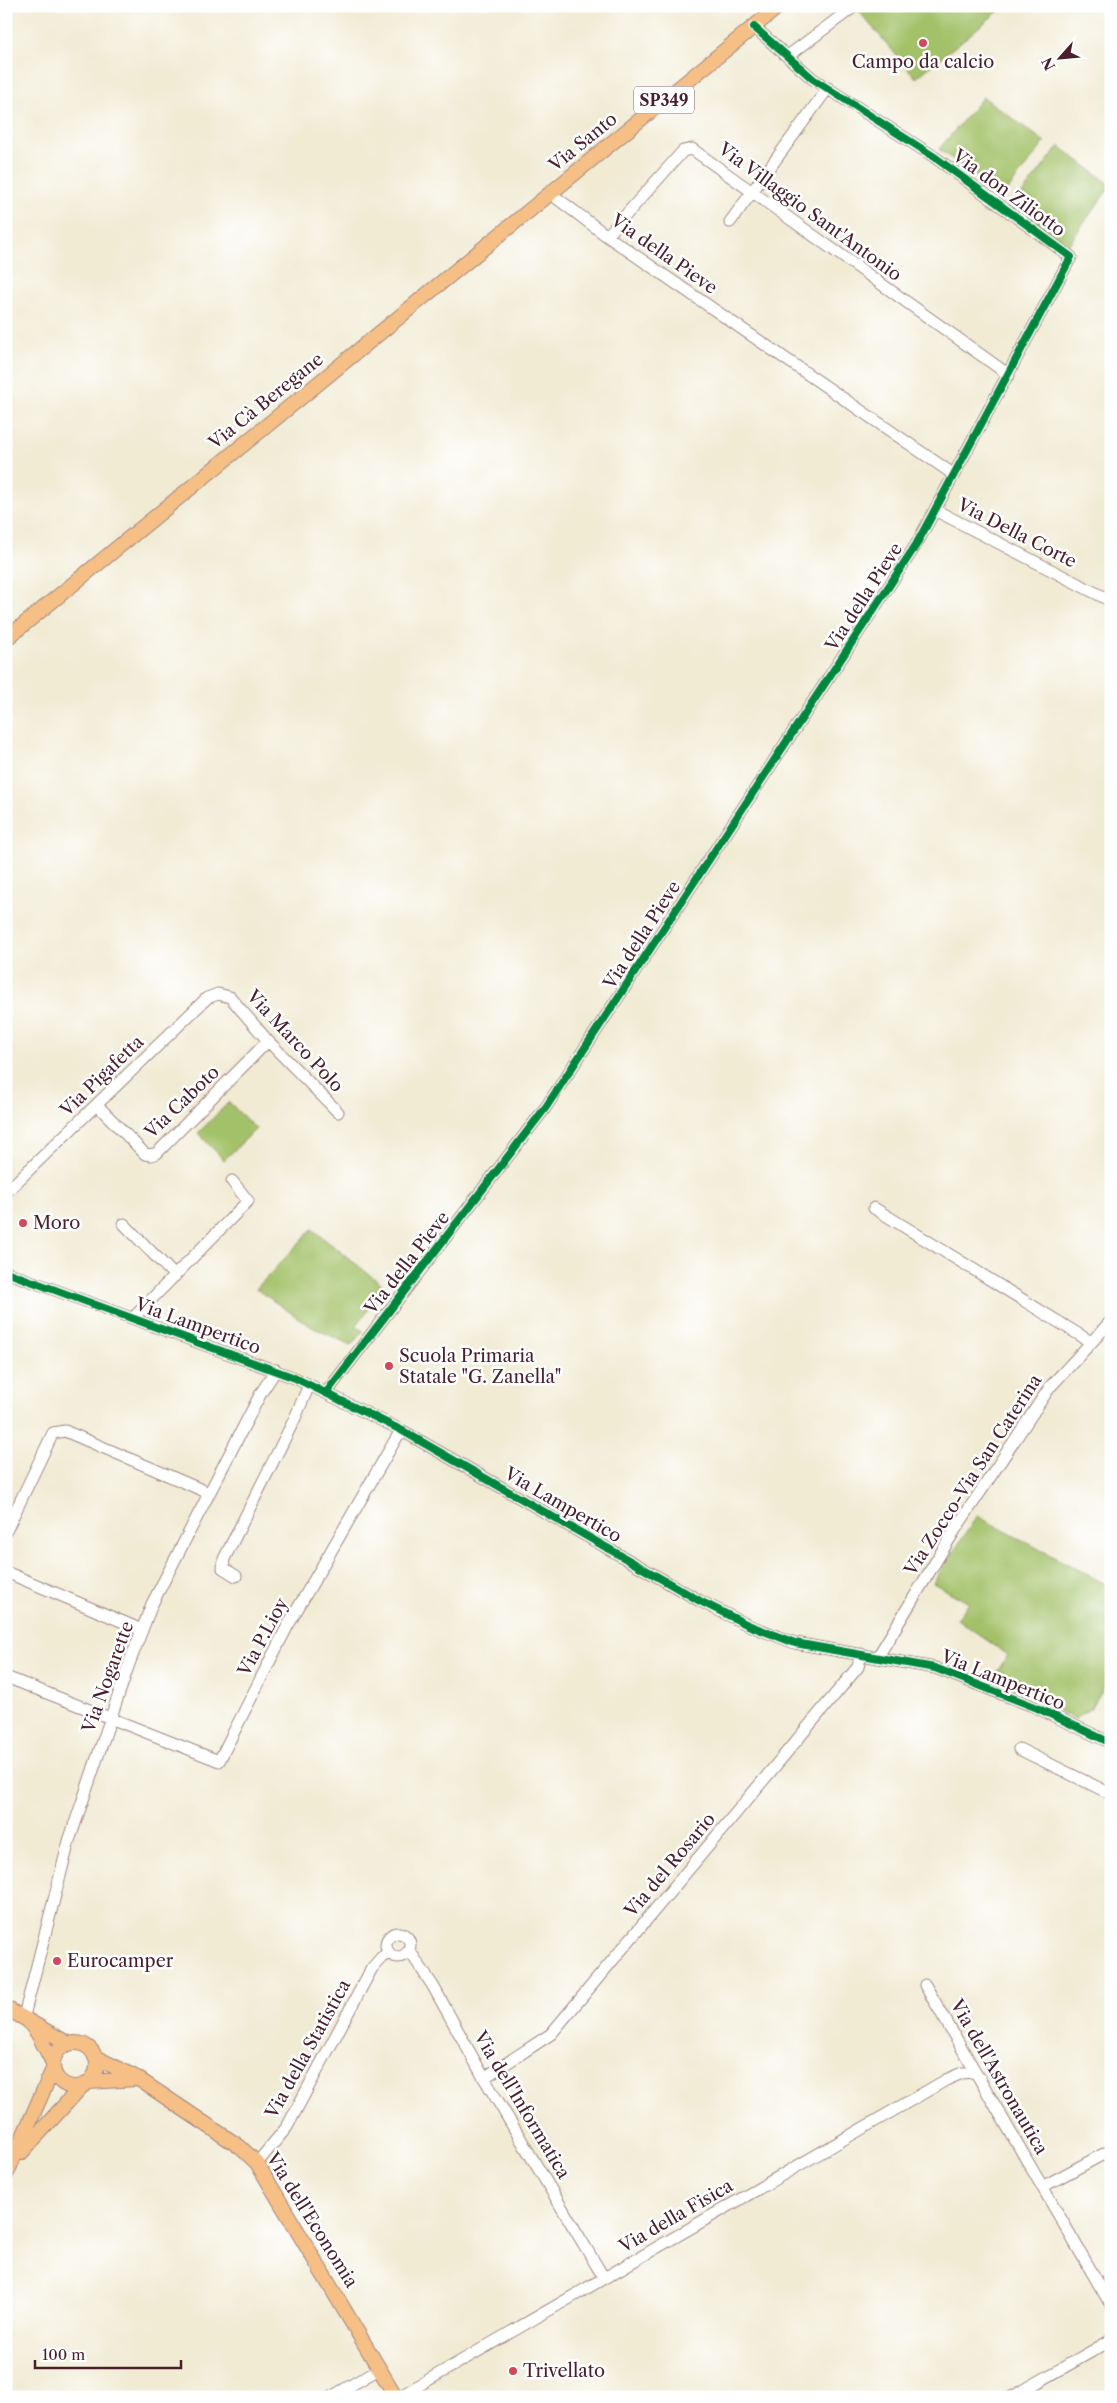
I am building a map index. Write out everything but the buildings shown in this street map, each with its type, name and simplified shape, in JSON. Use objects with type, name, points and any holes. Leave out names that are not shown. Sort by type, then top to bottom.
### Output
[{"type":"main road","name":"Via Santo","points":[[550,194],[779,6]]},
{"type":"main road","name":"Via Cà Beregane","points":[[6,638],[550,194]]},
{"type":"main road","points":[[6,2008],[24,2016],[70,2044]]},
{"type":"main road","points":[[24,2016],[38,2034],[56,2076],[67,2086],[137,2078]]},
{"type":"main road","points":[[70,2044],[82,2044],[88,2047],[95,2057],[96,2070],[9,2169],[58,2051],[70,2044]]},
{"type":"main road","name":"Via dell'Economia","points":[[95,2057],[137,2078],[240,2147],[257,2163],[397,2397]]},
{"type":"street","points":[[788,56],[852,8]]},
{"type":"street","name":"Via don Ziliotto","points":[[754,27],[813,79],[934,156],[1071,257],[953,474]]},
{"type":"street","points":[[730,222],[828,88]]},
{"type":"street","name":"Via Villaggio Sant'Antonio","points":[[607,236],[683,151],[692,149],[1008,375]]},
{"type":"street","name":"Via della Pieve","points":[[326,1393],[546,1107],[916,545],[953,474],[607,236],[550,194]]},
{"type":"street","name":"Via Della Corte","points":[[934,510],[1111,601]]},
{"type":"street","name":"Via Pigafetta","points":[[6,1192],[207,998],[218,994],[225,994]]},
{"type":"street","name":"Via Marco Polo","points":[[225,994],[230,997],[268,1041],[338,1112]]},
{"type":"street","name":"Via Caboto","points":[[97,1105],[146,1154],[151,1155],[170,1140],[268,1041]]},
{"type":"street","name":"Via Lampertico","points":[[132,1318],[248,1201],[232,1181]]},
{"type":"street","points":[[874,1208],[1091,1342]]},
{"type":"street","points":[[124,1224],[175,1276]]},
{"type":"street","name":"Via Lampertico","points":[[6,1272],[276,1370],[326,1393],[401,1430],[700,1601],[748,1626],[795,1643],[944,1671],[1035,1707],[1111,1742]]},
{"type":"street","name":"Via Zocco-Via San Caterina","points":[[877,1658],[955,1530],[1050,1387],[1111,1320]]},
{"type":"street","name":"Via Nogarette","points":[[24,2016],[69,1841],[109,1718],[142,1630],[156,1597],[209,1493],[261,1393],[276,1370]]},
{"type":"street","points":[[236,1576],[224,1570],[222,1564],[296,1418],[309,1385]]},
{"type":"street","name":"Via P.Lioy","points":[[109,1718],[219,1761],[287,1627],[401,1430]]},
{"type":"street","points":[[6,1531],[53,1433],[65,1431],[209,1493]]},
{"type":"street","points":[[6,1572],[142,1630]]},
{"type":"street","name":"Via del Rosario","points":[[484,2078],[551,2034],[858,1667],[860,1654]]},
{"type":"street","points":[[6,1677],[109,1718]]},
{"type":"street","points":[[1019,1748],[1111,1794]]},
{"type":"street","name":"Via della Statistica","points":[[257,2163],[287,2127],[372,1968],[382,1957],[389,1953],[386,1946],[387,1939],[397,1932],[407,1936],[411,1943],[409,1950]]},
{"type":"street","points":[[389,1953],[400,1957],[409,1950]]},
{"type":"street","name":"Via dell'Informatica","points":[[409,1950],[433,1986],[484,2078],[604,2278]]},
{"type":"street","name":"Via dell'Astronautica","points":[[924,1985],[964,2050],[974,2072],[1111,2305]]},
{"type":"street","name":"Via della Fisica","points":[[397,2397],[946,2080],[962,2073],[974,2072]]},
{"type":"street","points":[[1042,2188],[1111,2150]]},
{"type":"street","points":[[1012,2397],[1109,2340]]},
{"type":"street","points":[[331,2397],[379,2369]]},
{"type":"green space","name":"Campo da calcio","points":[[859,6],[1005,6],[916,78],[856,8]]},
{"type":"green space","points":[[983,97],[1045,142],[1003,196],[939,149]]},
{"type":"green space","points":[[1059,146],[1111,185],[1066,248],[1012,207]]},
{"type":"green space","points":[[229,1102],[256,1129],[224,1160],[198,1133]]},
{"type":"green space","points":[[312,1229],[385,1287],[356,1326],[363,1331],[351,1345],[312,1327],[256,1289]]},
{"type":"green space","points":[[977,1516],[1111,1587],[1111,1676],[1091,1708],[1075,1719],[1024,1693],[991,1681],[1008,1655],[957,1619],[969,1603],[933,1583]]},
{"type":"cycle path","points":[[326,1393],[546,1107],[916,545],[1071,257],[933,156],[813,79],[754,27]]},
{"type":"cycle path","points":[[6,1272],[295,1378],[401,1430],[700,1601],[748,1625],[795,1643],[935,1668],[1035,1707],[1111,1743]]},
{"type":"place","name":"Campo da calcio","points":[[923,43]]},
{"type":"place","name":"Moro","points":[[23,1223]]},
{"type":"place","name":"Scuola Primaria Statale \"G. Zanella\"","points":[[389,1366]]},
{"type":"place","name":"Eurocamper","points":[[57,1961]]},
{"type":"place","name":"Trivellato","points":[[513,2371]]}]
